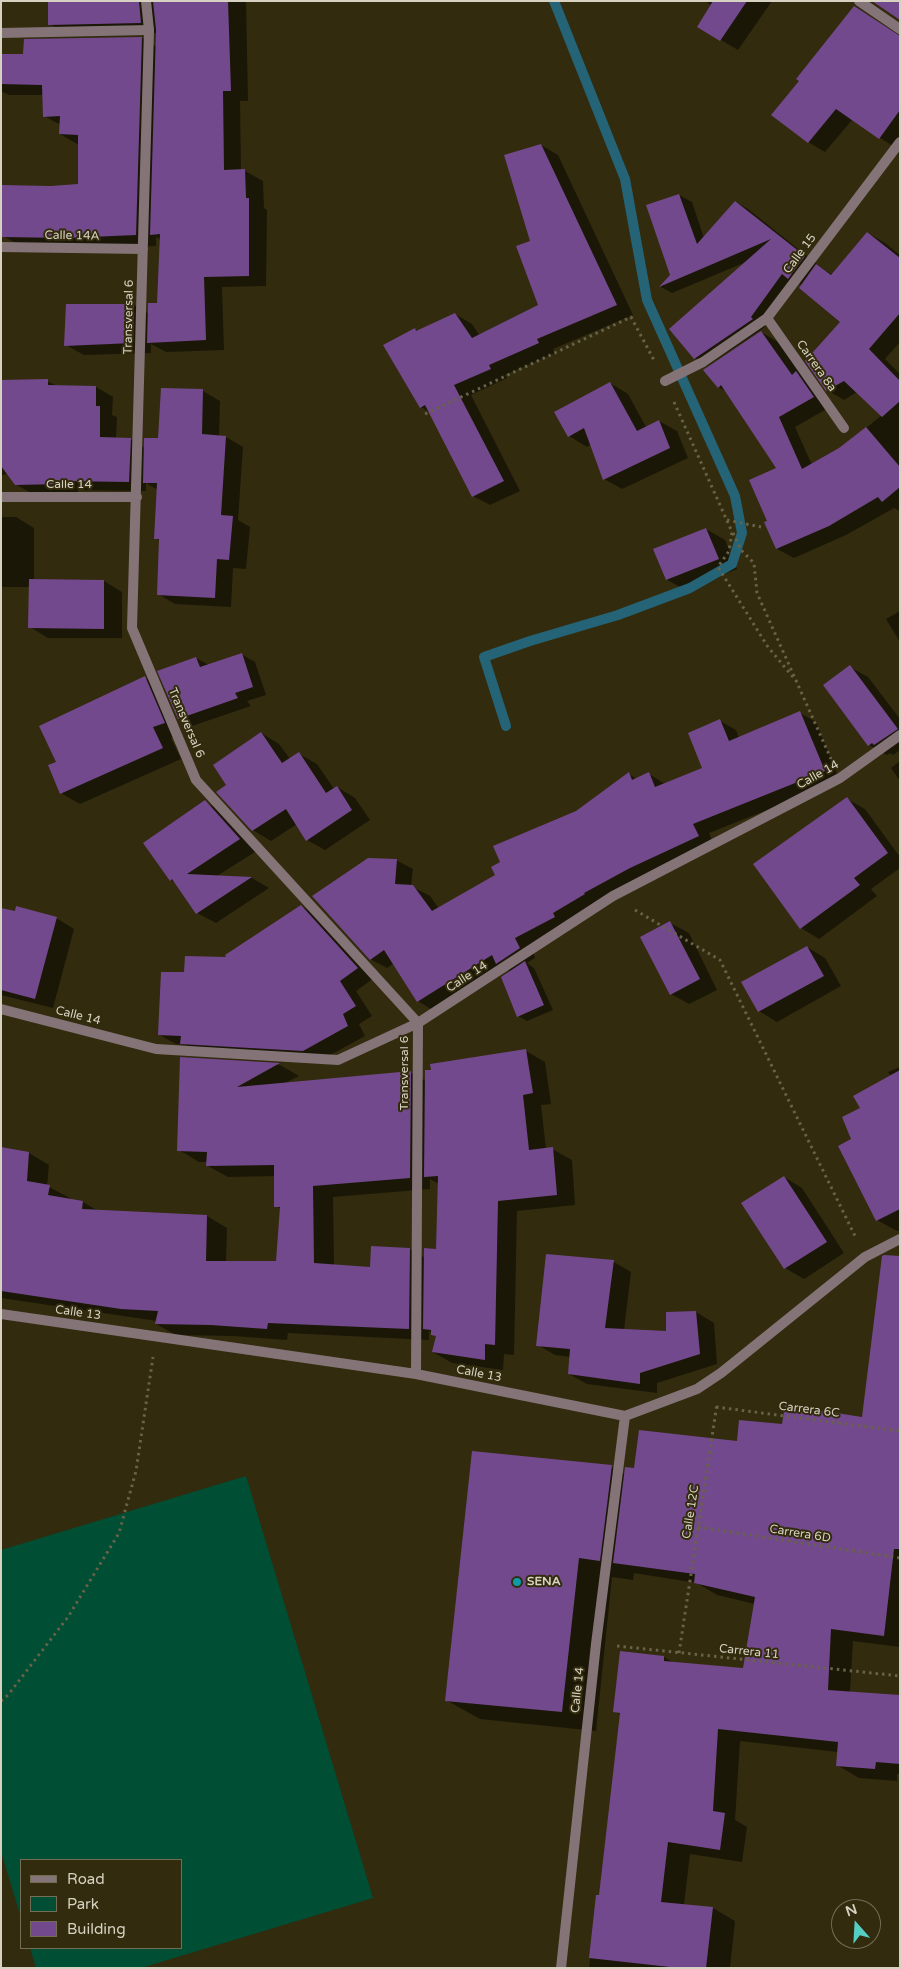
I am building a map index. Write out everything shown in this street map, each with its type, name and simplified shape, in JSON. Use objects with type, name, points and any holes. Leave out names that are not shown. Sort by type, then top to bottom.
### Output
[{"type":"street","name":"Transversal 6","points":[[146,1],[149,30],[132,628],[196,780],[418,1023],[416,1374]]},
{"type":"street","points":[[859,1],[900,29]]},
{"type":"street","points":[[1,33],[149,30]]},
{"type":"street","name":"Calle 15","points":[[665,380],[702,362],[767,318],[900,142]]},
{"type":"street","name":"Calle 14A","points":[[1,247],[143,249]]},
{"type":"street","name":"Carrera 8a","points":[[767,318],[844,428]]},
{"type":"street","name":"Calle 14","points":[[1,497],[137,497]]},
{"type":"street","name":"Calle 14","points":[[1,1009],[156,1048],[338,1060],[418,1023],[613,896],[840,778],[900,735]]},
{"type":"street","points":[[625,1416],[697,1389],[721,1374],[865,1257],[900,1239]]},
{"type":"street","name":"Calle 13","points":[[1,1314],[416,1374],[625,1416]]},
{"type":"street","name":"Calle 14","points":[[561,1968],[596,1644],[625,1416]]},
{"type":"path","points":[[424,414],[631,317]]},
{"type":"path","points":[[714,491],[716,500],[741,550],[754,563],[757,593],[840,778]]},
{"type":"path","points":[[727,520],[760,527]]},
{"type":"path","points":[[732,532],[729,551],[718,567],[768,647],[798,683]]},
{"type":"path","points":[[613,896],[720,960],[865,1257]]},
{"type":"path","points":[[1,1701],[8,1695],[68,1617],[119,1533],[136,1471],[156,1337]]},
{"type":"path","name":"Calle 12C","points":[[678,1653],[721,1374]]},
{"type":"path","name":"Carrera 6C","points":[[716,1407],[900,1431]]},
{"type":"path","name":"Carrera 6D","points":[[698,1527],[900,1558]]},
{"type":"path","name":"Carrera 11","points":[[596,1644],[900,1676]]},
{"type":"green space","points":[[246,1476],[373,1898],[141,1968],[36,1968],[30,1949],[182,1949],[182,1859],[20,1859],[20,1915],[1,1852],[1,1550]]},
{"type":"building","points":[[48,1],[139,1],[141,23],[48,25]]},
{"type":"building","points":[[153,1],[228,1],[231,91],[223,91],[224,170],[245,169],[246,198],[249,198],[249,276],[204,277],[206,340],[147,343],[148,303],[157,303],[160,234],[150,235],[156,30]]},
{"type":"building","points":[[713,1],[747,1],[720,41],[697,27]]},
{"type":"building","points":[[872,1],[900,1],[900,20]]},
{"type":"building","points":[[854,6],[900,36],[900,110],[879,139],[836,109],[808,143],[771,115],[799,81],[796,79]]},
{"type":"building","points":[[142,37],[136,235],[67,238],[2,237],[1,185],[51,186],[78,184],[78,135],[59,134],[60,116],[43,117],[42,85],[1,84],[1,54],[23,54],[24,39]]},
{"type":"building","points":[[541,144],[617,305],[537,339],[539,343],[489,365],[491,369],[454,385],[504,481],[472,497],[425,405],[420,408],[383,345],[415,328],[416,331],[455,313],[472,338],[538,305],[516,246],[530,241],[504,155]]},
{"type":"building","points":[[679,194],[697,244],[735,201],[805,256],[788,279],[782,274],[751,317],[753,319],[694,359],[669,329],[771,239],[659,287],[670,275],[646,205]]},
{"type":"building","points":[[867,232],[900,258],[900,313],[869,349],[900,381],[900,401],[882,417],[844,381],[826,391],[805,361],[840,322],[799,288],[816,264],[831,275]]},
{"type":"building","points":[[66,304],[134,304],[133,343],[64,346]]},
{"type":"building","points":[[761,331],[792,375],[796,371],[814,397],[779,417],[802,469],[839,448],[866,427],[900,467],[900,487],[882,502],[878,497],[829,526],[776,549],[764,522],[767,521],[749,480],[776,468],[721,385],[718,388],[703,370]]},
{"type":"building","points":[[48,379],[48,385],[96,386],[96,406],[100,406],[100,437],[131,438],[129,482],[62,481],[62,484],[15,485],[1,466],[1,380]]},
{"type":"building","points":[[610,382],[637,431],[659,420],[670,448],[603,480],[584,428],[568,437],[554,412]]},
{"type":"building","points":[[161,388],[203,389],[202,434],[226,436],[221,515],[233,516],[229,560],[217,559],[215,598],[157,595],[159,539],[154,539],[157,483],[143,483],[144,438],[158,438]]},
{"type":"building","points":[[706,528],[719,559],[666,580],[653,549]]},
{"type":"building","points":[[29,579],[104,580],[104,629],[28,628]]},
{"type":"building","points":[[242,653],[253,687],[235,693],[238,698],[178,719],[157,671],[196,657],[200,667]]},
{"type":"building","points":[[850,665],[898,729],[874,745],[872,743],[868,746],[823,685]]},
{"type":"building","points":[[145,676],[165,723],[153,727],[163,748],[60,794],[48,765],[56,762],[39,726]]},
{"type":"building","points":[[800,711],[825,771],[693,824],[699,836],[630,868],[584,893],[553,913],[555,917],[515,938],[520,948],[496,964],[492,955],[417,1002],[384,950],[370,960],[312,896],[368,858],[397,859],[395,884],[413,885],[432,911],[495,875],[491,867],[500,862],[493,846],[576,811],[629,772],[632,780],[649,772],[655,787],[702,768],[688,733],[720,719],[729,741]]},
{"type":"building","points":[[261,732],[282,763],[299,752],[326,793],[337,786],[352,810],[306,841],[286,809],[252,831],[216,792],[226,785],[213,765]]},
{"type":"building","points":[[847,797],[888,853],[854,878],[860,885],[800,929],[753,864]]},
{"type":"building","points":[[205,800],[240,839],[187,874],[252,877],[196,914],[172,879],[170,881],[143,843]]},
{"type":"building","points":[[301,905],[358,968],[340,981],[356,1006],[343,1014],[348,1026],[303,1051],[180,1044],[181,1036],[158,1035],[161,972],[184,972],[185,956],[226,957],[225,955]]},
{"type":"building","points":[[16,906],[57,917],[35,999],[1,990],[1,908],[15,911]]},
{"type":"building","points":[[670,921],[700,979],[670,995],[640,937]]},
{"type":"building","points":[[807,946],[824,976],[758,1012],[741,982]]},
{"type":"building","points":[[525,961],[544,1005],[517,1017],[501,977]]},
{"type":"building","points":[[526,1049],[533,1093],[523,1095],[529,1150],[553,1147],[557,1195],[498,1201],[495,1345],[485,1344],[485,1360],[432,1352],[436,1336],[431,1335],[431,1330],[423,1329],[424,1248],[436,1249],[438,1176],[424,1177],[425,1070],[431,1070],[430,1064]]},
{"type":"building","points":[[180,1057],[280,1063],[237,1087],[411,1071],[410,1178],[313,1186],[314,1263],[370,1267],[371,1246],[410,1248],[409,1329],[268,1323],[267,1329],[155,1324],[158,1311],[121,1309],[1,1291],[1,1147],[29,1152],[27,1181],[50,1185],[48,1195],[83,1201],[82,1209],[207,1215],[206,1261],[276,1261],[280,1207],[274,1207],[274,1165],[206,1166],[207,1152],[177,1151]]},
{"type":"building","points":[[900,1070],[900,1209],[876,1221],[838,1146],[851,1139],[842,1117],[860,1108],[853,1096]]},
{"type":"building","points":[[784,1176],[827,1242],[784,1269],[741,1203]]},
{"type":"building","points":[[546,1254],[614,1260],[605,1328],[666,1331],[666,1312],[696,1311],[700,1354],[640,1373],[640,1384],[568,1374],[570,1349],[536,1346]]},
{"type":"building","points":[[882,1256],[900,1256],[900,1549],[894,1549],[884,1636],[831,1629],[828,1690],[900,1695],[900,1764],[876,1762],[875,1769],[836,1766],[838,1742],[718,1729],[713,1811],[725,1813],[720,1850],[668,1842],[661,1902],[713,1907],[706,1968],[679,1968],[589,1958],[596,1895],[599,1895],[620,1713],[613,1712],[620,1651],[664,1656],[664,1661],[743,1668],[755,1597],[694,1583],[695,1574],[613,1563],[625,1467],[634,1468],[639,1430],[737,1441],[739,1420],[782,1424],[785,1405],[862,1417]]},
{"type":"building","name":"SENA","points":[[472,1451],[612,1465],[600,1561],[579,1558],[562,1712],[445,1701]]},
{"type":"waterway","points":[[506,726],[484,657],[530,641],[618,615],[690,588],[732,564],[742,533],[735,496],[647,300],[625,179],[554,1]]},
{"type":"place","name":"SENA","points":[[517,1582]]}]
